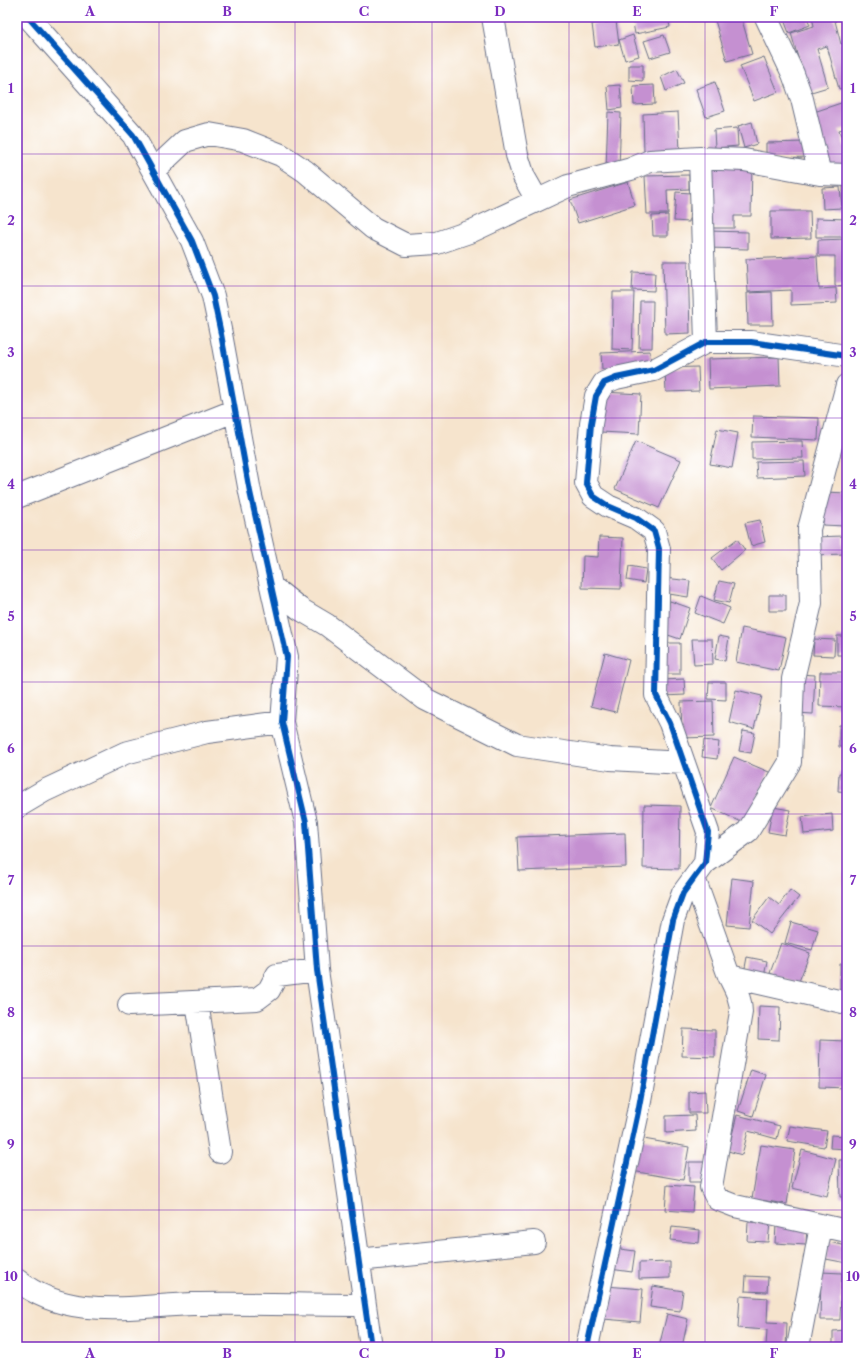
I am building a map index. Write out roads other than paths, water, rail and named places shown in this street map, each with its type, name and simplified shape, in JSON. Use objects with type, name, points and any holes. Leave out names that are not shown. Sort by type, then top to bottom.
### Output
[{"type":"street","points":[[28,17],[133,135],[192,241],[213,296],[222,334],[234,411],[250,492],[287,657],[282,722],[306,822],[317,970],[370,1347]]},
{"type":"street","points":[[493,17],[516,155],[524,177],[537,200]]},
{"type":"street","points":[[766,17],[793,74],[802,99],[820,174]]},
{"type":"street","points":[[154,171],[185,141],[209,134],[243,140],[281,155],[305,171],[373,228],[406,245],[437,243],[472,231],[568,186],[631,170],[650,161],[700,158],[744,160],[820,174],[847,175]]},
{"type":"street","points":[[700,158],[706,342]]},
{"type":"street","points":[[847,356],[751,342],[706,342],[654,370],[616,378],[604,384],[596,396],[591,424],[586,484],[593,496],[608,506],[636,518],[654,531],[660,549],[656,695],[670,723],[708,832],[700,870],[729,976],[740,999],[741,1012],[711,1187],[717,1199],[735,1206],[847,1231]]},
{"type":"street","points":[[587,1347],[638,1112],[673,920],[683,893],[700,870],[748,831],[790,762],[793,680],[811,603],[809,529],[847,384]]},
{"type":"street","points":[[17,497],[234,411]]},
{"type":"street","points":[[271,586],[300,608],[327,625],[425,699],[517,745],[610,758],[684,763]]},
{"type":"street","points":[[17,807],[44,791],[125,753],[207,732],[282,722]]},
{"type":"street","points":[[129,1005],[257,999],[269,990],[277,975],[317,970]]},
{"type":"street","points":[[729,976],[847,1003]]},
{"type":"street","points":[[197,1002],[220,1152]]},
{"type":"street","points":[[798,1347],[821,1226]]},
{"type":"street","points":[[358,1260],[534,1242]]},
{"type":"street","points":[[17,1280],[45,1298],[74,1306],[112,1309],[193,1304],[364,1305]]}]
